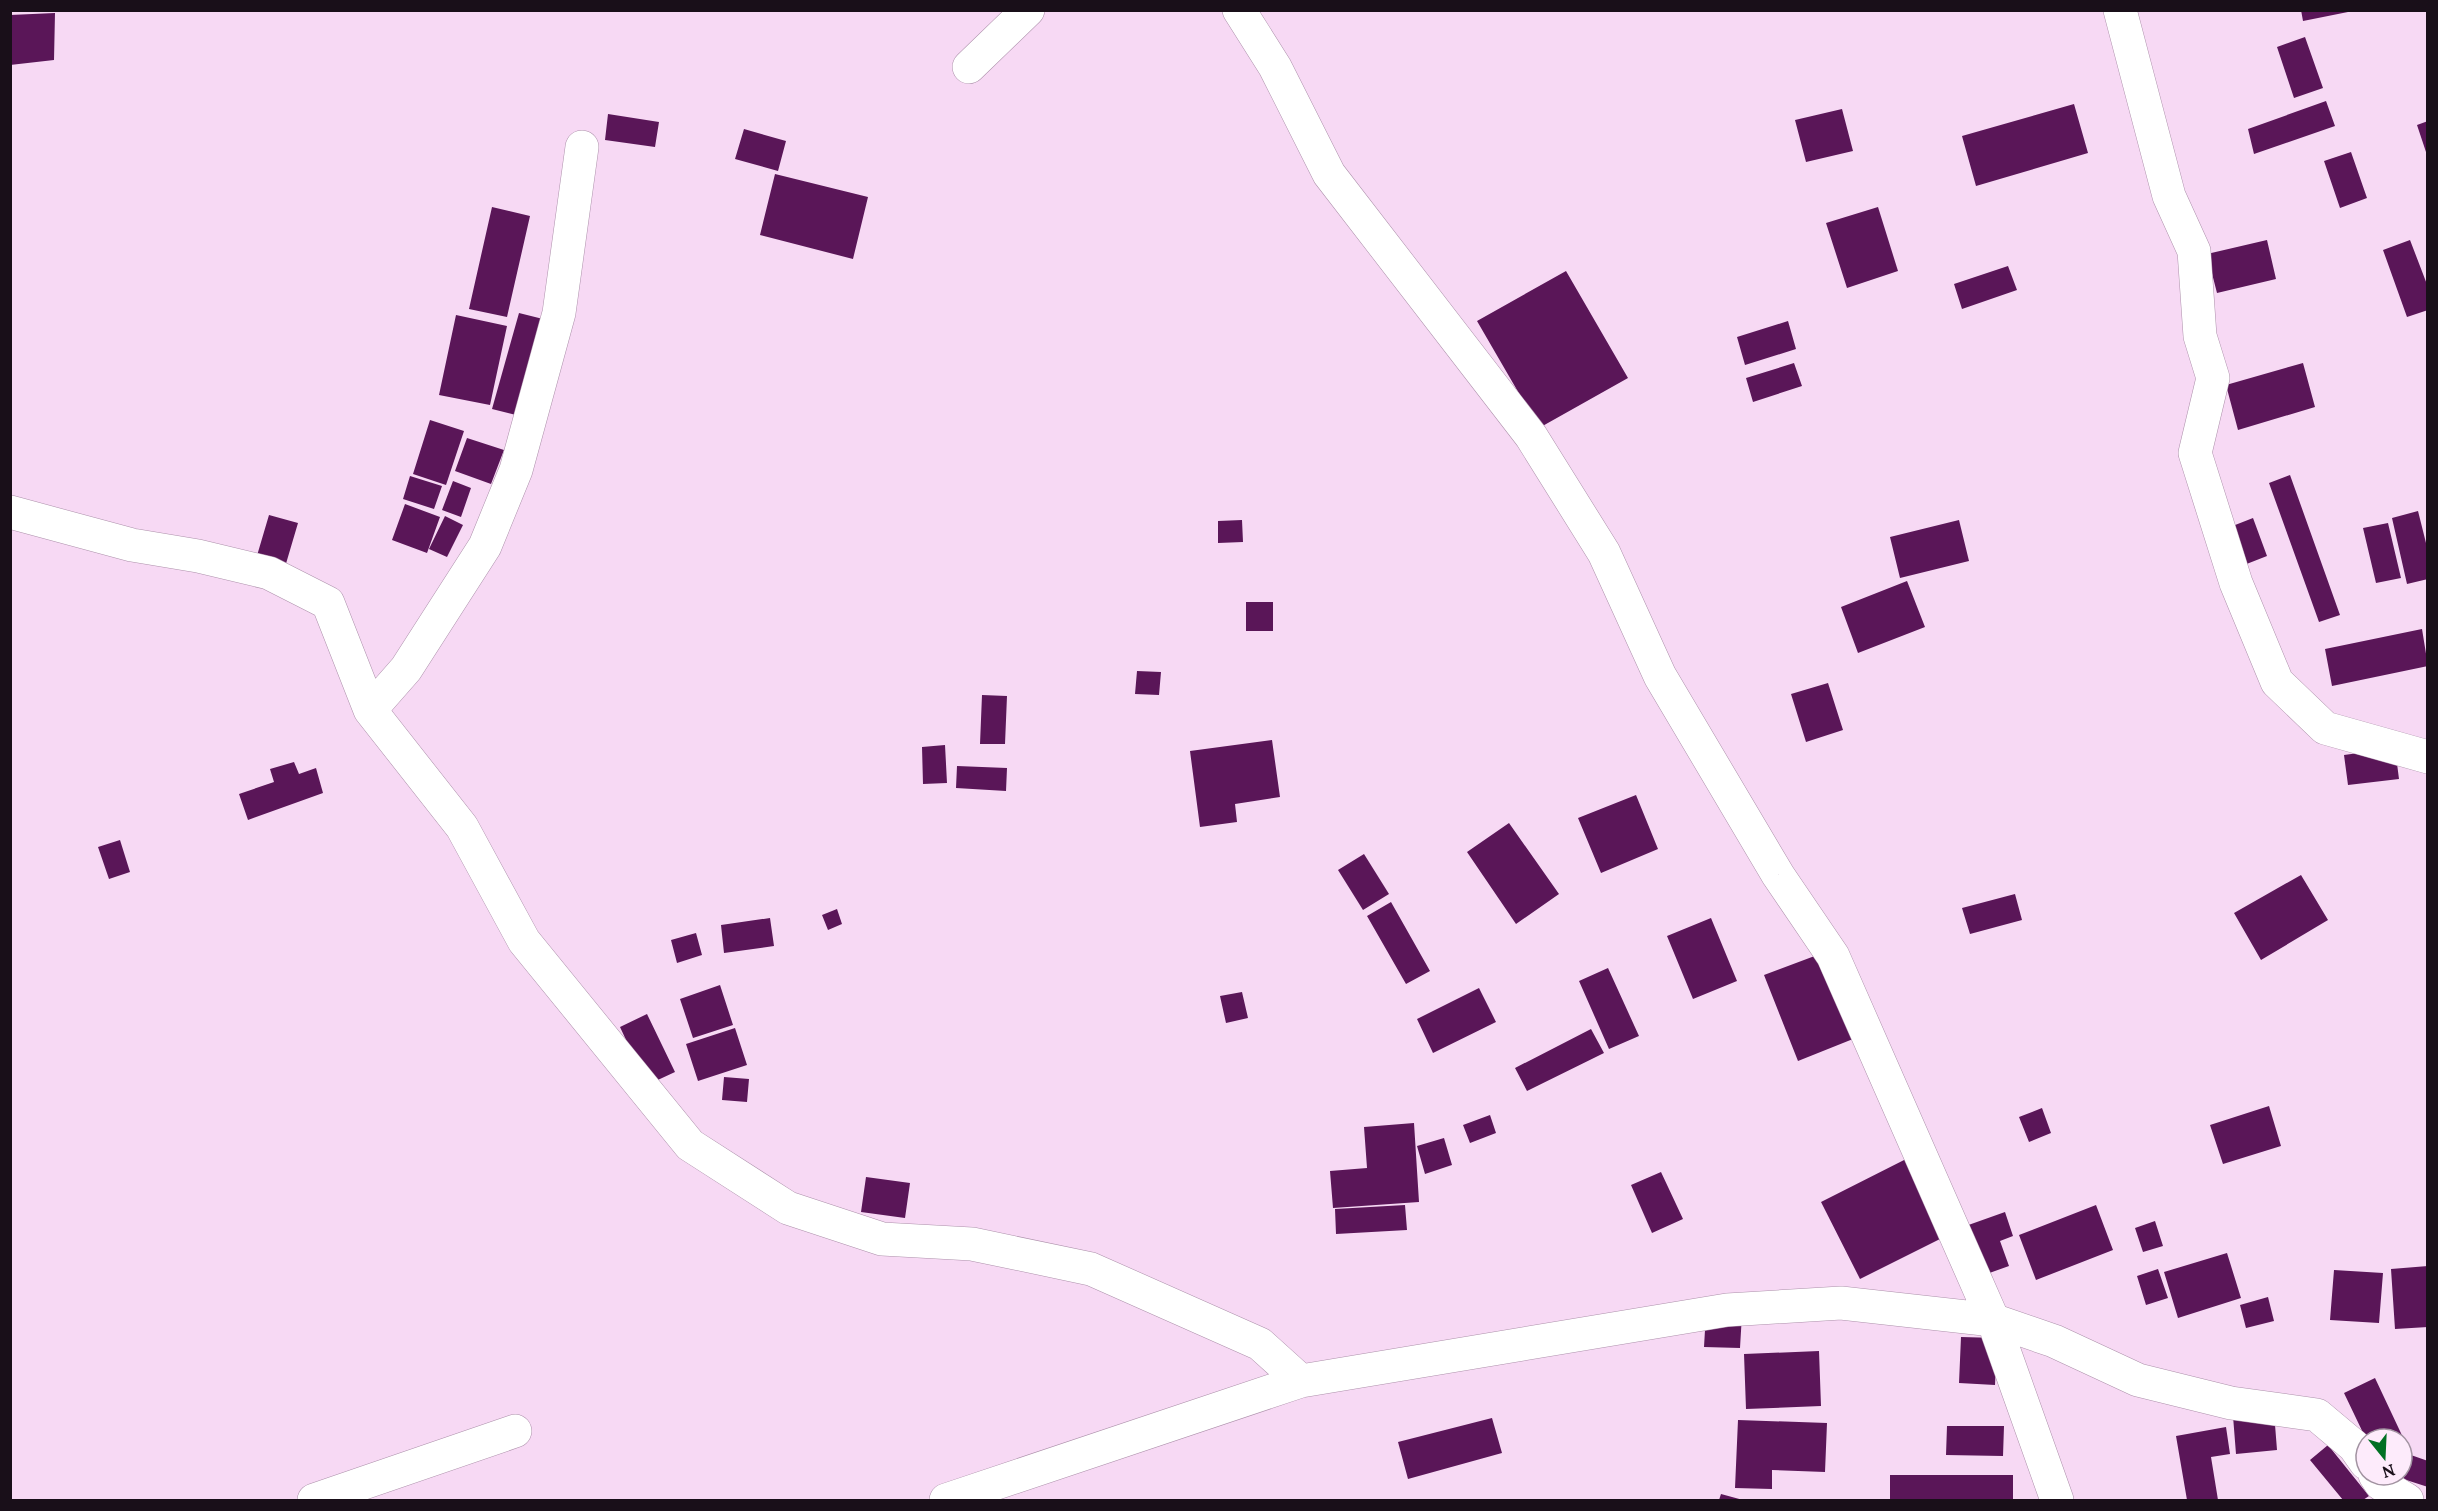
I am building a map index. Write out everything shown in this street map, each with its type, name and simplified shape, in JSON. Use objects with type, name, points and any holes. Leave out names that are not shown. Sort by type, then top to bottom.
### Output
[{"type":"street","points":[[969,67],[1028,10]]},
{"type":"street","points":[[1239,10],[1275,67],[1329,174],[1531,436],[1604,553],[1660,676],[1778,875],[1833,956],[1994,1320],[2057,1500]]},
{"type":"street","points":[[2120,10],[2169,196],[2194,252],[2200,336],[2214,378],[2195,453],[2235,583],[2277,682],[2325,728],[2427,757]]},
{"type":"street","points":[[370,711],[406,669],[485,546],[516,470],[559,313],[582,147]]},
{"type":"street","points":[[10,512],[122,542],[198,556],[269,573],[328,603],[370,711],[462,827],[524,941],[690,1144],[788,1208],[882,1239],[972,1244],[1091,1269],[1260,1344],[1301,1381]]},
{"type":"street","points":[[946,1500],[1301,1381],[1727,1310],[1841,1303],[1994,1320],[2054,1341],[2138,1380],[2231,1403],[2317,1415],[2354,1446]]},
{"type":"street","points":[[314,1500],[515,1431]]},
{"type":"street","points":[[2386,1487],[2407,1500]]},
{"type":"building","points":[[2301,10],[2348,10],[2348,12],[2303,21]]},
{"type":"building","points":[[55,13],[54,60],[10,65],[10,15]]},
{"type":"building","points":[[2305,37],[2323,88],[2294,98],[2277,47]]},
{"type":"building","points":[[2326,101],[2335,126],[2254,154],[2248,129]]},
{"type":"building","points":[[2074,104],[2088,153],[1976,186],[1962,136]]},
{"type":"building","points":[[1842,109],[1853,151],[1806,162],[1795,120]]},
{"type":"building","points":[[608,114],[659,122],[655,147],[605,140]]},
{"type":"building","points":[[2428,121],[2428,155],[2427,155],[2417,125]]},
{"type":"building","points":[[744,129],[786,141],[778,171],[735,159]]},
{"type":"building","points":[[2351,152],[2367,198],[2340,208],[2324,161]]},
{"type":"building","points":[[775,174],[868,197],[853,259],[760,235]]},
{"type":"building","points":[[492,207],[530,216],[507,317],[469,309]]},
{"type":"building","points":[[1878,207],[1898,271],[1847,288],[1826,223]]},
{"type":"building","points":[[2267,240],[2276,279],[2217,293],[2207,254]]},
{"type":"building","points":[[2410,240],[2428,287],[2428,310],[2407,317],[2383,250]]},
{"type":"building","points":[[2008,266],[2017,290],[1962,309],[1954,284]]},
{"type":"building","points":[[1566,271],[1628,378],[1539,428],[1477,321]]},
{"type":"building","points":[[519,313],[547,320],[520,416],[492,409]]},
{"type":"building","points":[[456,315],[507,326],[490,405],[439,395]]},
{"type":"building","points":[[1788,321],[1796,349],[1745,365],[1737,337]]},
{"type":"building","points":[[1794,363],[1802,386],[1753,402],[1746,378]]},
{"type":"building","points":[[2303,363],[2315,407],[2238,430],[2226,385]]},
{"type":"building","points":[[430,420],[464,431],[446,485],[413,474]]},
{"type":"building","points":[[467,438],[504,450],[491,484],[455,471]]},
{"type":"building","points":[[2290,475],[2340,615],[2319,622],[2269,483]]},
{"type":"building","points":[[410,476],[442,486],[434,509],[403,499]]},
{"type":"building","points":[[453,481],[471,488],[461,517],[442,510]]},
{"type":"building","points":[[405,504],[440,517],[427,553],[392,540]]},
{"type":"building","points":[[2418,511],[2428,551],[2428,579],[2407,584],[2392,518]]},
{"type":"building","points":[[269,515],[298,523],[285,567],[256,559]]},
{"type":"building","points":[[445,516],[463,525],[447,557],[429,549]]},
{"type":"building","points":[[2253,518],[2267,556],[2244,565],[2230,527]]},
{"type":"building","points":[[1242,520],[1243,542],[1218,543],[1218,521]]},
{"type":"building","points":[[1959,520],[1969,561],[1900,578],[1890,537]]},
{"type":"building","points":[[2388,523],[2401,578],[2376,583],[2363,528]]},
{"type":"building","points":[[1907,581],[1925,627],[1858,653],[1841,607]]},
{"type":"building","points":[[1246,602],[1273,602],[1273,631],[1246,631]]},
{"type":"building","points":[[2422,629],[2428,666],[2332,686],[2325,649]]},
{"type":"building","points":[[1137,671],[1161,672],[1159,695],[1135,694]]},
{"type":"building","points":[[1828,683],[1843,730],[1806,742],[1791,694]]},
{"type":"building","points":[[982,695],[1007,696],[1005,744],[980,744]]},
{"type":"building","points":[[1272,740],[1280,797],[1235,804],[1237,822],[1200,827],[1190,751]]},
{"type":"building","points":[[945,745],[947,783],[923,784],[922,747]]},
{"type":"building","points":[[2395,748],[2399,779],[2348,785],[2344,755]]},
{"type":"building","points":[[294,762],[299,774],[316,768],[323,793],[248,820],[239,794],[274,782],[270,769]]},
{"type":"building","points":[[957,766],[1007,768],[1006,791],[956,788]]},
{"type":"building","points":[[1636,795],[1658,849],[1601,873],[1578,818]]},
{"type":"building","points":[[1509,823],[1559,894],[1516,924],[1467,852]]},
{"type":"building","points":[[120,840],[130,872],[109,879],[98,847]]},
{"type":"building","points":[[1364,854],[1389,894],[1363,910],[1338,870]]},
{"type":"building","points":[[2301,875],[2328,920],[2261,960],[2234,913]]},
{"type":"building","points":[[2015,894],[2022,920],[1970,934],[1962,908]]},
{"type":"building","points":[[1391,902],[1430,971],[1406,984],[1367,916]]},
{"type":"building","points":[[837,909],[842,924],[828,930],[822,915]]},
{"type":"building","points":[[770,918],[774,946],[724,953],[721,925]]},
{"type":"building","points":[[1711,918],[1737,981],[1693,999],[1667,936]]},
{"type":"building","points":[[696,933],[702,955],[677,963],[671,940]]},
{"type":"building","points":[[1820,954],[1853,1039],[1798,1061],[1764,975]]},
{"type":"building","points":[[1608,968],[1639,1036],[1609,1049],[1579,981]]},
{"type":"building","points":[[720,985],[733,1025],[693,1038],[680,999]]},
{"type":"building","points":[[1479,988],[1496,1022],[1433,1053],[1417,1019]]},
{"type":"building","points":[[1242,992],[1248,1018],[1226,1023],[1220,996]]},
{"type":"building","points":[[647,1014],[675,1072],[647,1085],[620,1027]]},
{"type":"building","points":[[735,1028],[747,1065],[698,1081],[686,1044]]},
{"type":"building","points":[[1591,1029],[1604,1053],[1527,1091],[1515,1068]]},
{"type":"building","points":[[724,1077],[749,1079],[747,1102],[722,1100]]},
{"type":"building","points":[[2269,1106],[2281,1146],[2223,1164],[2210,1125]]},
{"type":"building","points":[[2042,1108],[2051,1133],[2029,1142],[2019,1117]]},
{"type":"building","points":[[1490,1115],[1496,1133],[1470,1143],[1463,1125]]},
{"type":"building","points":[[1414,1123],[1419,1202],[1333,1208],[1330,1171],[1367,1168],[1364,1127]]},
{"type":"building","points":[[1444,1138],[1452,1165],[1425,1174],[1417,1146]]},
{"type":"building","points":[[1912,1156],[1946,1236],[1860,1279],[1821,1202]]},
{"type":"building","points":[[1661,1172],[1683,1219],[1652,1233],[1631,1185]]},
{"type":"building","points":[[866,1177],[910,1183],[905,1218],[861,1212]]},
{"type":"building","points":[[1405,1205],[1407,1230],[1336,1234],[1335,1209]]},
{"type":"building","points":[[2096,1205],[2113,1250],[2036,1280],[2019,1235]]},
{"type":"building","points":[[2005,1212],[2013,1236],[2000,1241],[2009,1266],[1981,1276],[1960,1228]]},
{"type":"building","points":[[2155,1221],[2163,1246],[2143,1252],[2135,1228]]},
{"type":"building","points":[[2227,1253],[2241,1298],[2178,1318],[2164,1272]]},
{"type":"building","points":[[2428,1266],[2428,1327],[2395,1329],[2391,1269]]},
{"type":"building","points":[[2158,1269],[2168,1298],[2146,1305],[2137,1276]]},
{"type":"building","points":[[2334,1270],[2383,1273],[2379,1323],[2330,1320]]},
{"type":"building","points":[[2268,1297],[2274,1321],[2246,1328],[2240,1305]]},
{"type":"building","points":[[1706,1313],[1742,1314],[1740,1348],[1704,1347]]},
{"type":"building","points":[[1961,1337],[1997,1338],[1995,1385],[1959,1383]]},
{"type":"building","points":[[1819,1351],[1821,1406],[1746,1409],[1744,1354]]},
{"type":"building","points":[[2375,1378],[2398,1427],[2360,1427],[2344,1393]]},
{"type":"building","points":[[2274,1412],[2277,1450],[2236,1454],[2233,1416]]},
{"type":"building","points":[[1492,1418],[1502,1453],[1408,1479],[1398,1442]]},
{"type":"building","points":[[1738,1420],[1827,1423],[1825,1472],[1772,1470],[1772,1489],[1735,1488]]},
{"type":"building","points":[[1947,1426],[2004,1426],[2003,1456],[1946,1455]]},
{"type":"building","points":[[2226,1427],[2230,1454],[2211,1457],[2218,1500],[2187,1500],[2176,1436]]},
{"type":"building","points":[[2328,1445],[2354,1477],[2354,1487],[2362,1487],[2369,1496],[2363,1500],[2343,1500],[2310,1460]]},
{"type":"building","points":[[2414,1456],[2428,1461],[2428,1487],[2414,1482]]},
{"type":"building","points":[[1890,1475],[2013,1475],[2013,1500],[1890,1500]]},
{"type":"building","points":[[1721,1494],[1743,1500],[1719,1500]]}]
